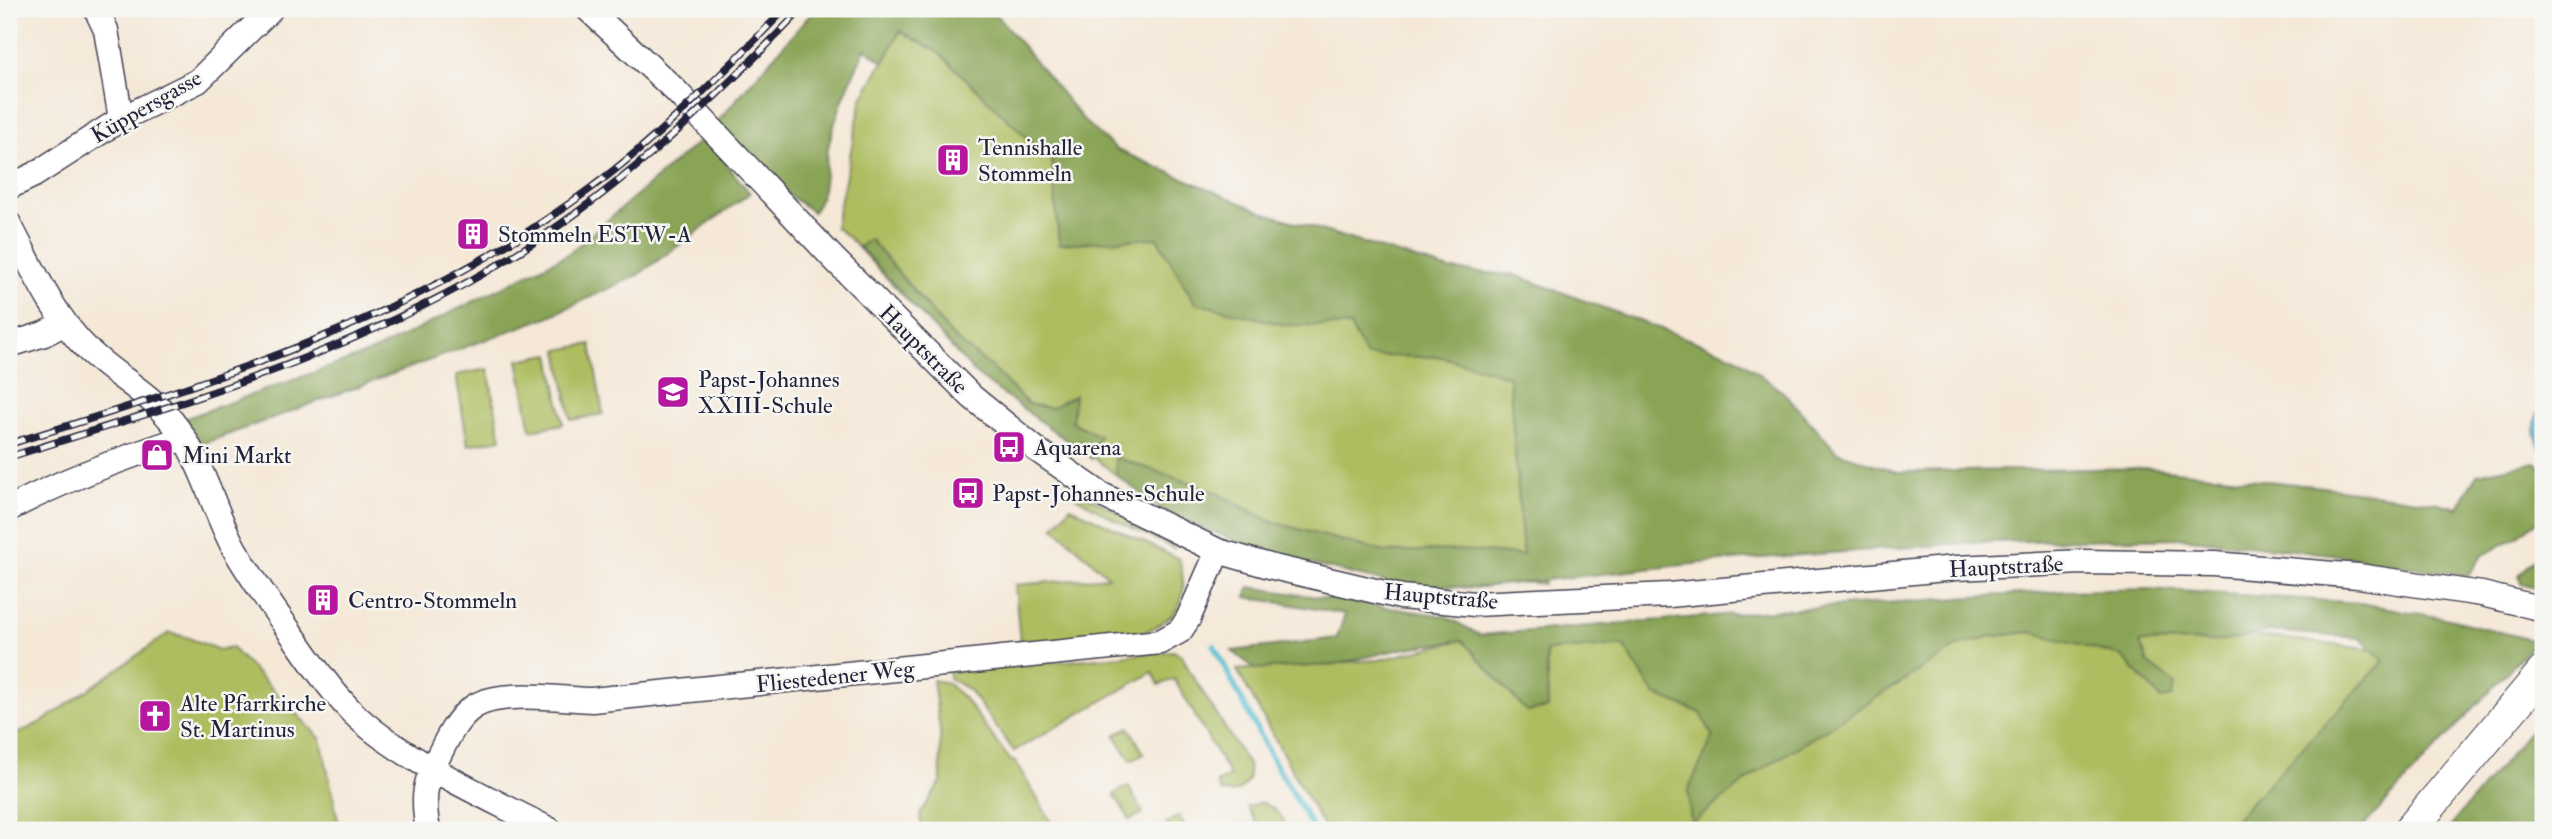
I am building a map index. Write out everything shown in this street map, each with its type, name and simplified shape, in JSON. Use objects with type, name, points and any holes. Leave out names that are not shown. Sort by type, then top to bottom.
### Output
[{"type":"main road","points":[[2410,830],[2543,672]]},
{"type":"street","points":[[96,9],[106,30],[121,119]]},
{"type":"street","name":"Küppersgasse","points":[[9,187],[34,175],[121,119],[198,81],[271,9]]},
{"type":"street","name":"Hauptstraße","points":[[588,9],[675,90],[833,258],[972,397],[1037,450],[1102,495],[1218,551],[1273,567],[1401,597],[1475,604],[1669,595],[1956,568],[2082,562],[2214,564],[2358,576],[2482,594],[2543,609]]},
{"type":"street","points":[[9,224],[65,323],[95,356],[151,400],[184,438],[232,545],[256,585],[323,678],[353,712],[391,742],[432,768],[550,830]]},
{"type":"street","points":[[9,345],[44,334],[65,323]]},
{"type":"street","points":[[9,509],[30,497],[135,454],[184,438]]},
{"type":"street","name":"Fliestedener Weg","points":[[428,830],[423,801],[432,768],[453,728],[475,706],[510,696],[592,700],[1160,642],[1180,631],[1188,619],[1218,551]]},
{"type":"green space","points":[[815,9],[992,9],[1086,123],[1117,150],[1262,212],[1450,270],[1515,275],[1734,356],[1783,392],[1837,452],[1897,472],[2147,468],[2333,488],[2458,508],[2477,474],[2536,462],[2543,470],[2543,517],[2516,537],[2482,556],[2468,576],[2330,554],[2181,538],[1981,542],[1720,561],[1473,588],[1386,582],[1285,558],[1172,517],[1117,476],[1115,457],[1211,490],[1272,522],[1385,552],[1458,550],[1523,555],[1509,376],[1442,357],[1366,356],[1350,326],[1285,325],[1195,303],[1157,238],[1059,244],[1052,162],[939,53],[900,31],[884,62],[865,49],[835,122],[828,148],[823,189],[813,212],[789,195],[744,147],[726,164],[750,193],[638,275],[550,316],[202,444],[181,420],[374,351],[568,254],[703,138]]},
{"type":"green space","points":[[913,9],[953,9],[1117,150],[1262,212],[1450,270],[1515,275],[1544,584],[1418,574],[1303,551],[1117,476],[932,326],[847,236],[835,227],[862,98]]},
{"type":"green space","points":[[870,239],[953,337],[991,367],[1028,404],[1051,408],[1075,395],[1072,422],[1099,436],[1092,459],[977,375],[859,247]]},
{"type":"green space","points":[[591,344],[603,414],[571,420],[558,350]]},
{"type":"green space","points":[[550,354],[563,424],[531,430],[518,360]]},
{"type":"green space","points":[[488,369],[501,439],[468,445],[456,375]]},
{"type":"green space","points":[[1085,495],[1162,536],[1175,549],[1076,497]]},
{"type":"green space","points":[[1070,507],[1179,559],[1183,595],[1180,604],[1167,620],[1144,632],[1020,644],[1015,585],[1109,577],[1054,527]]},
{"type":"green space","points":[[2543,551],[2543,590],[2521,584],[2519,575]]},
{"type":"green space","points":[[1250,587],[1445,616],[1480,635],[1795,609],[2064,591],[2150,589],[2360,603],[2449,619],[2536,641],[2360,830],[2225,830],[2384,661],[2360,638],[2269,631],[2224,641],[2140,642],[2148,663],[2175,684],[2172,697],[2162,699],[2121,656],[2030,632],[1988,637],[1958,646],[1758,772],[1691,823],[1688,790],[1713,737],[1701,713],[1655,695],[1623,645],[1546,651],[1548,708],[1527,712],[1462,640],[1401,649],[1332,665],[1255,669],[1232,651],[1337,638],[1345,614],[1246,597]]},
{"type":"green space","points":[[2044,621],[2281,638],[2373,650],[2385,661],[2275,830],[1325,830],[1237,670],[1379,660],[1462,640],[1528,712],[1548,708],[1546,650]]},
{"type":"green space","points":[[169,633],[219,650],[231,647],[321,739],[340,830],[9,830],[9,738],[45,720]]},
{"type":"green space","points":[[1173,651],[1182,655],[1248,765],[1246,783],[1239,790],[1228,793],[1221,791],[1217,783],[1230,776],[1174,679],[1159,685],[1153,672],[1014,751],[969,690],[949,678],[949,672]]},
{"type":"green space","points":[[933,680],[948,683],[967,702],[1011,761],[1015,761],[1056,830],[922,830],[920,814],[941,782],[940,731]]},
{"type":"green space","points":[[2543,715],[2543,810],[2527,830],[2447,830]]},
{"type":"green space","points":[[1129,727],[1144,754],[1131,761],[1115,735]]},
{"type":"green space","points":[[1128,786],[1143,813],[1130,820],[1114,794]]},
{"type":"green space","points":[[1261,802],[1278,813],[1286,830],[1261,830],[1247,807]]},
{"type":"green space","points":[[1179,816],[1188,830],[1170,830],[1166,823]]},
{"type":"water","points":[[2543,402],[2543,452],[2535,427]]},
{"type":"waterway","points":[[1214,646],[1269,753],[1314,830]]},
{"type":"railway","points":[[9,444],[163,396],[312,342],[455,275],[524,234],[617,168],[692,102],[785,9]]},
{"type":"railway","points":[[9,457],[142,416],[273,370],[400,317],[462,285],[561,224],[634,168],[704,107],[802,9]]},
{"type":"place","name":"Tennishalle Stommeln","points":[[953,160]]},
{"type":"place","name":"Stommeln ESTW-A","points":[[473,234]]},
{"type":"place","name":"Papst-Johannes XXIII-Schule","points":[[673,392]]},
{"type":"place","name":"Aquarena","points":[[1009,447]]},
{"type":"place","name":"Mini Markt","points":[[157,455]]},
{"type":"place","name":"Papst-Johannes-Schule","points":[[968,493]]},
{"type":"place","name":"Centro-Stommeln","points":[[323,600]]},
{"type":"place","name":"Alte Pfarrkirche St. Martinus","points":[[155,716]]}]
